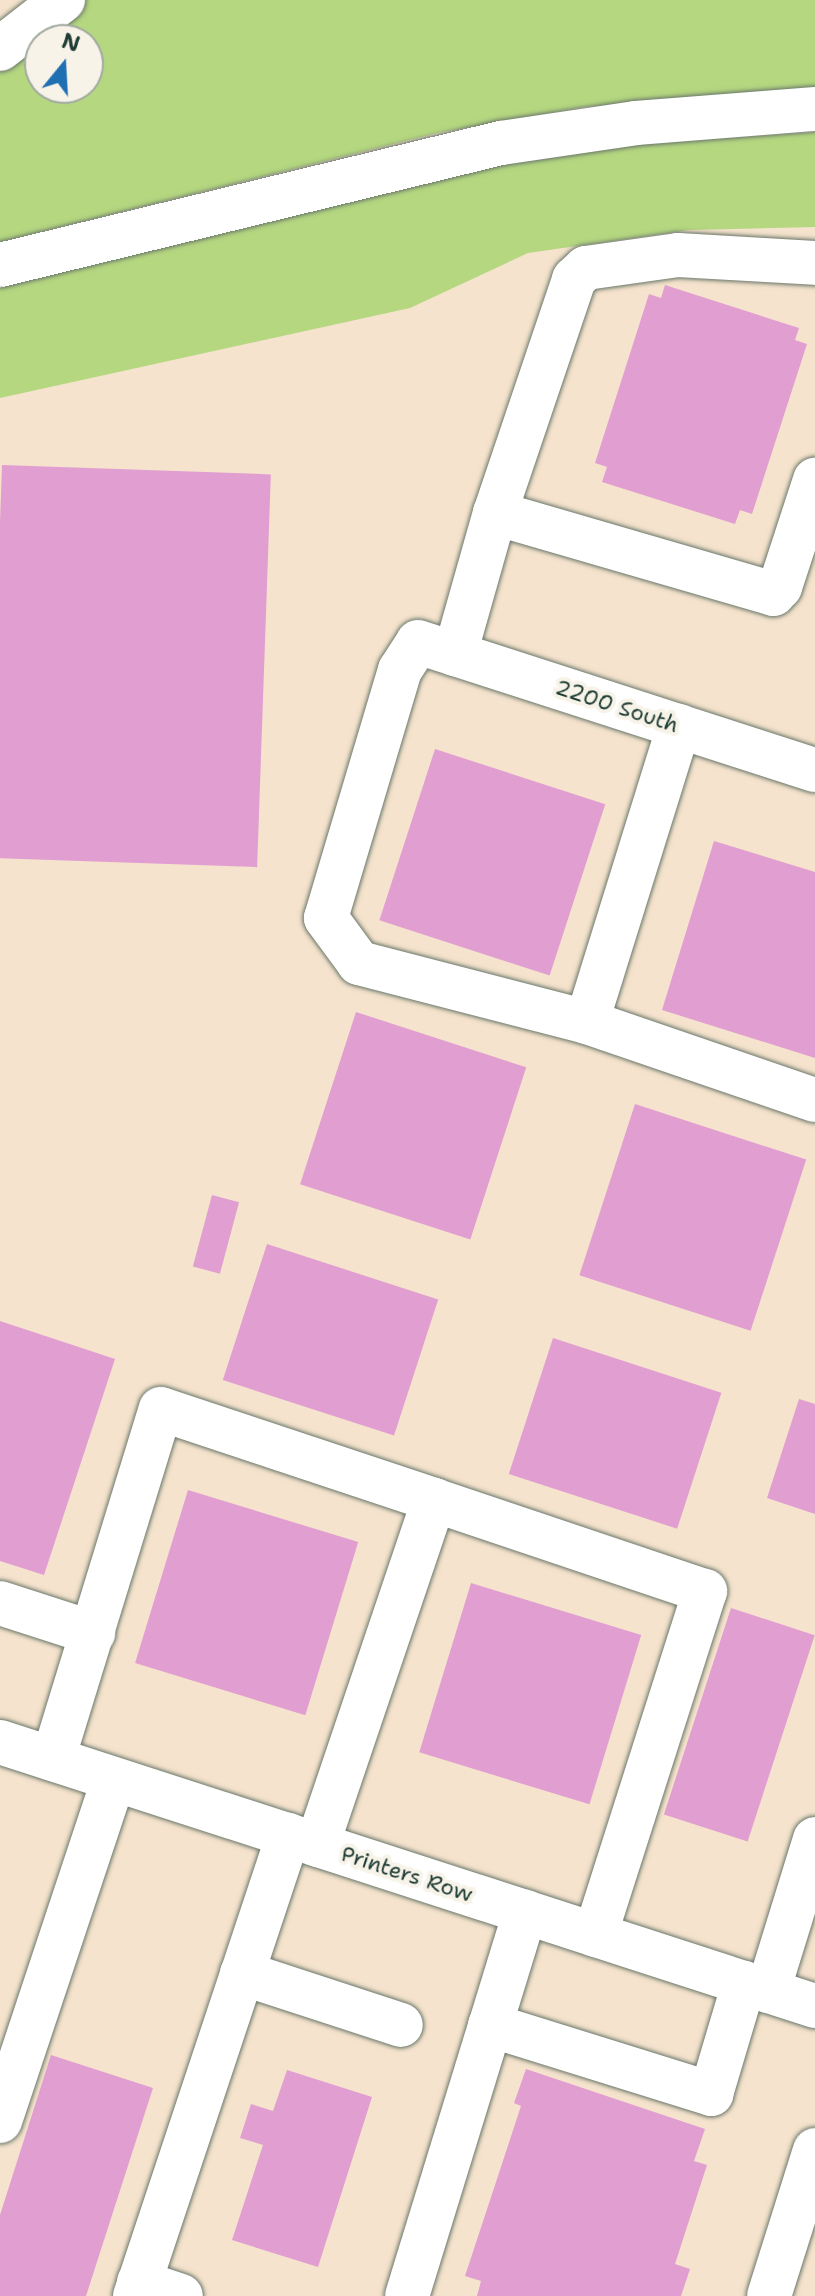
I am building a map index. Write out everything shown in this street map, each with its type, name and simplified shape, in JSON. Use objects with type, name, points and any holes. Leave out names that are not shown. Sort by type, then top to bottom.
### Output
[{"type":"main road","points":[[0,49],[63,0]]},
{"type":"main road","points":[[0,265],[501,143],[636,123],[815,109]]},
{"type":"main road","points":[[815,263],[678,255],[586,268],[574,279],[495,513],[437,648],[400,670],[326,918],[359,963],[587,1022],[815,1100]]},
{"type":"main road","points":[[495,513],[773,594],[780,587],[815,480]]},
{"type":"main road","name":"2200 South","points":[[437,648],[815,770]]},
{"type":"main road","points":[[587,1022],[679,726]]},
{"type":"main road","points":[[53,1759],[161,1409],[705,1591],[595,1935]]},
{"type":"main road","points":[[181,2296],[137,2289],[242,1973],[303,1840],[434,1500]]},
{"type":"main road","points":[[0,1603],[93,1633]]},
{"type":"main road","name":"Printers Row","points":[[0,1742],[815,2006]]},
{"type":"main road","points":[[0,2121],[114,1779]]},
{"type":"main road","points":[[490,2025],[711,2094],[815,1839]]},
{"type":"main road","points":[[407,2296],[525,1912]]},
{"type":"main road","points":[[242,1973],[401,2025]]},
{"type":"main road","points":[[769,2296],[815,2150]]},
{"type":"green space","points":[[72,0],[815,0],[815,89],[583,107],[437,133],[0,242],[0,61],[24,41],[24,104],[104,104],[104,24],[44,24]]},
{"type":"green space","points":[[815,132],[815,227],[689,230],[528,253],[410,308],[0,398],[0,288],[442,175],[628,145]]},
{"type":"building","points":[[665,285],[799,328],[795,340],[807,344],[752,514],[740,510],[735,524],[602,482],[607,467],[595,463],[649,294],[661,298]]},
{"type":"building","points":[[2,465],[271,474],[257,867],[0,858]]},
{"type":"building","points":[[435,749],[605,804],[550,976],[379,920]]},
{"type":"building","points":[[714,841],[815,872],[815,1058],[662,1010]]},
{"type":"building","points":[[356,1012],[526,1067],[470,1239],[300,1184]]},
{"type":"building","points":[[635,1104],[806,1160],[751,1331],[579,1275]]},
{"type":"building","points":[[212,1195],[239,1202],[220,1274],[193,1266]]},
{"type":"building","points":[[267,1244],[438,1300],[394,1436],[223,1380]]},
{"type":"building","points":[[0,1321],[115,1359],[44,1575],[0,1561]]},
{"type":"building","points":[[553,1338],[721,1393],[677,1529],[509,1474]]},
{"type":"building","points":[[799,1399],[815,1404],[815,1514],[767,1498]]},
{"type":"building","points":[[188,1490],[358,1542],[305,1715],[135,1663]]},
{"type":"building","points":[[471,1583],[641,1635],[589,1804],[419,1752]]},
{"type":"building","points":[[731,1608],[815,1635],[748,1842],[664,1814]]},
{"type":"building","points":[[51,2055],[153,2088],[86,2296],[0,2296],[0,2215]]},
{"type":"building","points":[[526,2069],[705,2129],[694,2161],[707,2165],[675,2264],[690,2269],[681,2296],[477,2296],[481,2281],[465,2276],[521,2106],[514,2103]]},
{"type":"building","points":[[287,2070],[372,2097],[318,2267],[232,2240],[263,2145],[240,2138],[251,2104],[273,2111]]}]
